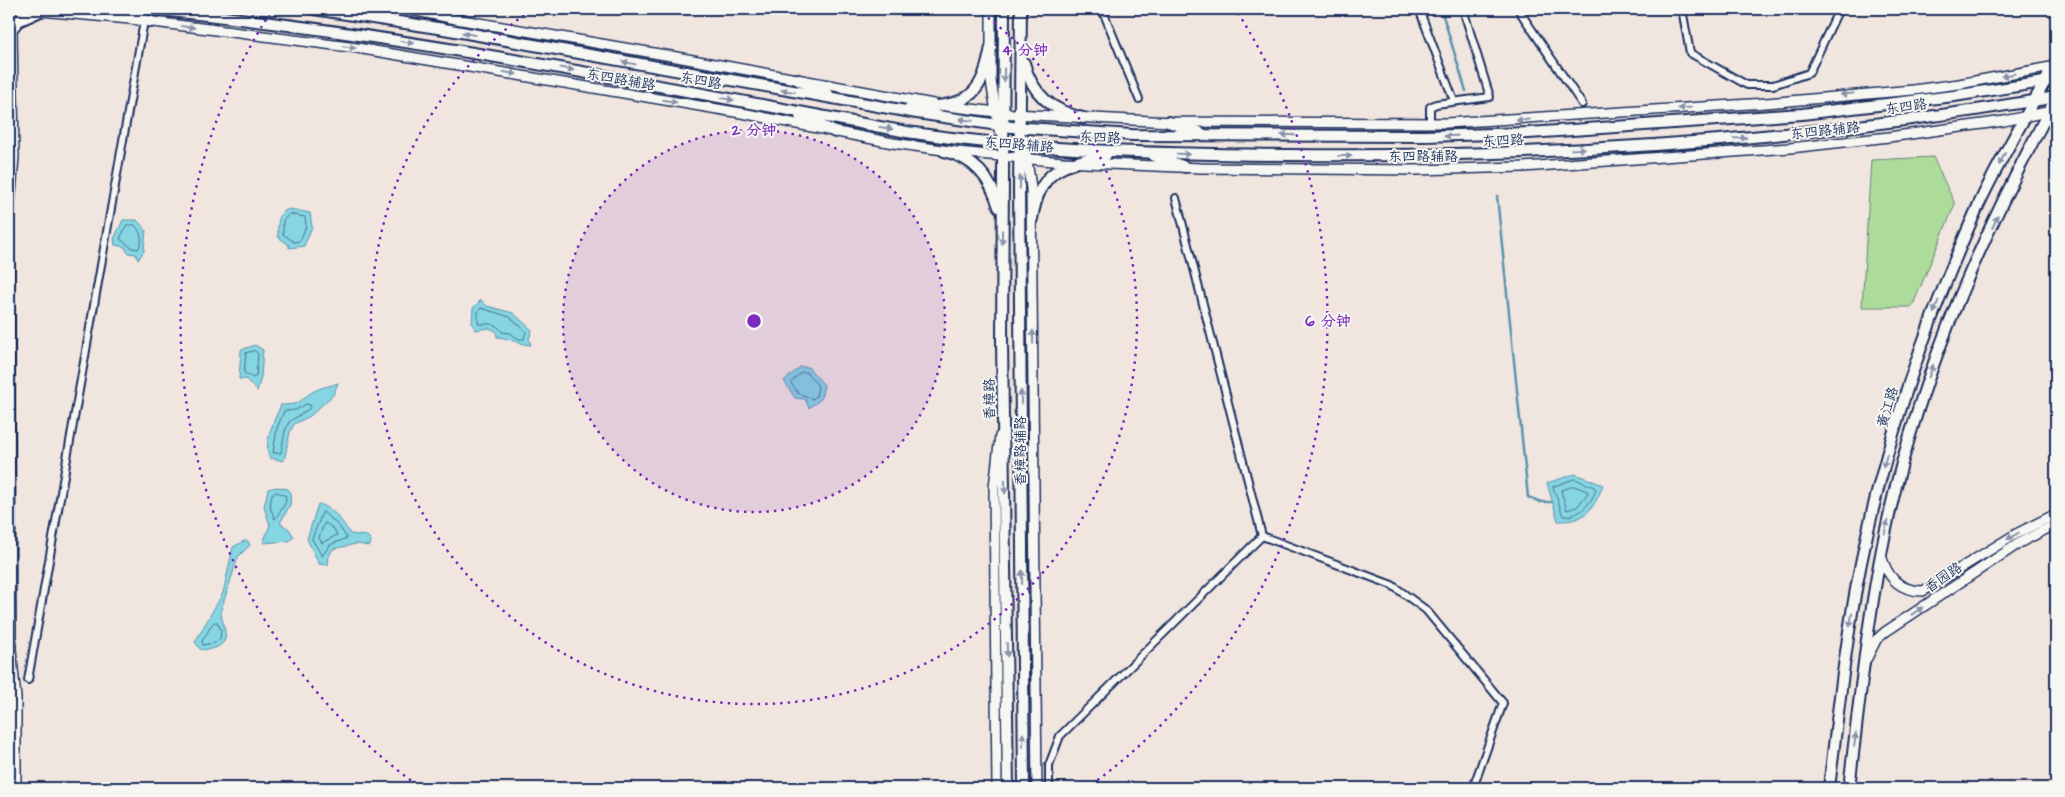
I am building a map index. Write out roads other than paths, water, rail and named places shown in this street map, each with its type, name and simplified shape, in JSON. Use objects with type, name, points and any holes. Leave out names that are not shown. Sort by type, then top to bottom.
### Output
[{"type":"main road","name":"东四路辅路","points":[[18,9],[43,9],[148,21],[356,48],[747,114],[944,151],[1076,162],[1185,167],[1397,170],[1523,167],[1808,146],[1936,132],[2053,111]]},
{"type":"main road","points":[[16,788],[16,698],[11,629],[9,218],[14,157],[11,30],[28,15],[43,9]]},
{"type":"main road","points":[[116,9],[148,21]]},
{"type":"main road","name":"东四路","points":[[150,9],[300,26],[498,56],[907,132],[1023,146],[1121,152],[1336,156],[1505,154],[1843,129],[2056,98]]},
{"type":"main road","name":"东四路","points":[[314,9],[444,29],[888,108],[1022,128],[1132,135],[1396,136],[1529,134],[1802,114],[1954,96],[2056,80]]},
{"type":"main road","points":[[407,9],[465,21],[942,105],[1020,114],[1168,122],[1430,123],[1559,118],[1913,90],[1959,84],[2055,65]]},
{"type":"main road","points":[[991,9],[991,81],[1000,112]]},
{"type":"main road","name":"香樟路","points":[[1004,9],[1000,125],[1003,157],[1003,419],[1008,788]]},
{"type":"main road","points":[[1021,9],[1024,788]]},
{"type":"main road","points":[[1021,46],[1027,74],[1036,91],[1058,110],[1084,118]]},
{"type":"main road","points":[[888,108],[960,102],[974,91],[985,73],[991,47]]},
{"type":"main road","name":"黄江路","points":[[1829,788],[1853,605],[1873,508],[1895,428],[1926,334],[1980,204],[2055,65]]},
{"type":"main road","points":[[796,79],[842,100]]},
{"type":"main road","points":[[1849,788],[1863,670],[1881,554],[1910,432],[1940,348],[1984,245],[2053,111],[2056,98]]},
{"type":"main road","points":[[788,110],[835,132]]},
{"type":"main road","points":[[1168,122],[1207,135]]},
{"type":"main road","points":[[944,151],[967,159],[982,171],[994,192],[1002,218]]},
{"type":"main road","points":[[1032,218],[1036,196],[1045,180],[1060,167],[1121,152]]},
{"type":"main road","points":[[1143,153],[1185,167]]},
{"type":"main road","name":"香樟路辅路","points":[[1023,159],[1031,188],[1032,218],[1037,788]]},
{"type":"main road","points":[[997,788],[994,487],[1003,419]]},
{"type":"main road","name":"香园路","points":[[1881,554],[1884,566],[1893,581],[1910,589],[1923,591],[2016,534],[2056,514]]},
{"type":"main road","name":"香园路","points":[[1863,670],[1870,650],[1885,632],[2021,542],[2056,524]]},
{"type":"street","points":[[1102,9],[1139,99]]},
{"type":"street","points":[[1419,9],[1454,101]]},
{"type":"street","points":[[1430,123],[1430,107],[1454,101],[1490,97],[1463,9]]},
{"type":"street","points":[[1518,9],[1582,104]]},
{"type":"street","points":[[1682,9],[1690,53],[1747,85],[1773,85],[1809,73],[1839,9]]},
{"type":"street","points":[[28,680],[148,21]]},
{"type":"street","points":[[1176,198],[1262,536]]},
{"type":"street","points":[[1049,788],[1049,765],[1060,736],[1262,536]]},
{"type":"street","points":[[1262,536],[1392,585],[1426,610],[1432,617],[1503,703],[1473,788]]},
{"type":"water","points":[[289,209],[310,213],[312,227],[304,246],[289,248],[289,245],[278,237],[280,217]]},
{"type":"water","points":[[123,220],[137,220],[146,230],[144,251],[138,260],[136,254],[128,253],[125,247],[115,245],[114,239]]},
{"type":"water","points":[[481,300],[487,306],[513,313],[532,330],[529,339],[531,345],[497,337],[496,331],[489,328],[476,330],[472,324],[473,308]]},
{"type":"water","points":[[255,345],[263,350],[261,377],[257,391],[246,379],[239,379],[241,350]]},
{"type":"water","points":[[800,367],[808,367],[824,385],[821,399],[809,408],[805,399],[795,398],[784,381]]},
{"type":"water","points":[[338,383],[333,395],[310,416],[294,424],[290,432],[284,461],[270,458],[268,438],[281,405],[297,403],[317,390]]},
{"type":"water","points":[[1575,474],[1603,485],[1592,507],[1582,516],[1567,521],[1558,521],[1547,483]]},
{"type":"water","points":[[277,487],[288,489],[291,493],[290,505],[280,523],[289,529],[294,537],[289,541],[263,543],[270,525],[264,507],[268,489]]},
{"type":"water","points":[[318,504],[333,511],[350,534],[367,536],[371,540],[370,546],[356,544],[333,549],[329,556],[328,565],[319,564],[307,539]]},
{"type":"water","points":[[248,541],[250,545],[238,557],[221,610],[225,640],[214,648],[200,649],[195,642],[223,593],[233,547]]},
{"type":"waterway","points":[[1441,9],[1466,91]]},
{"type":"waterway","points":[[1497,196],[1528,497],[1541,502],[1552,502]]}]
